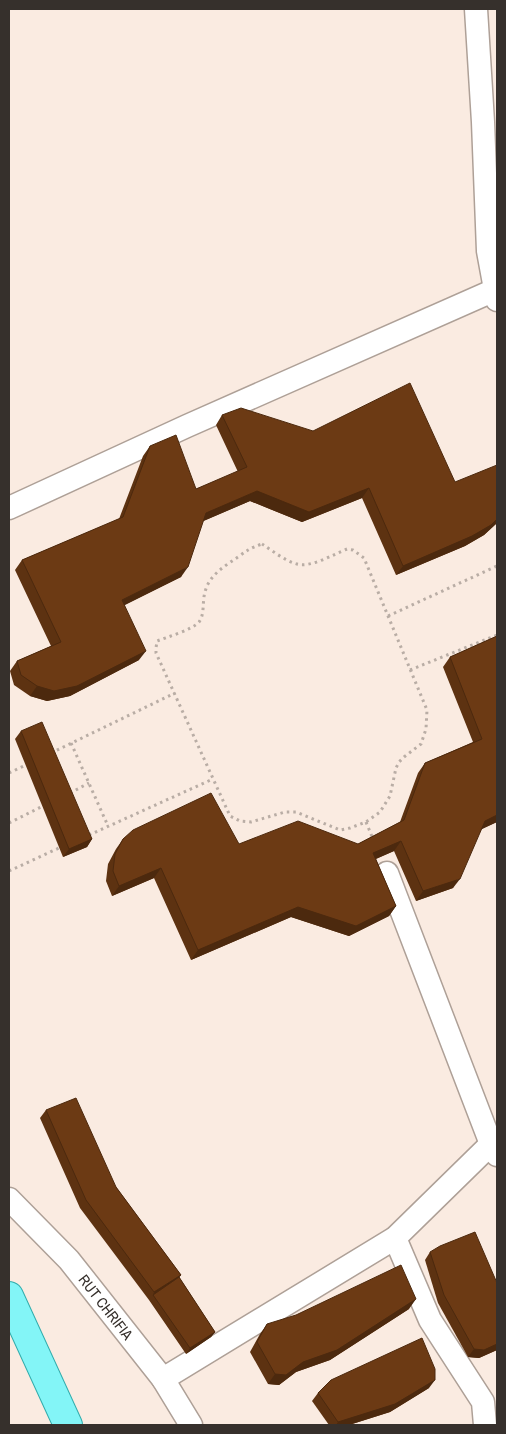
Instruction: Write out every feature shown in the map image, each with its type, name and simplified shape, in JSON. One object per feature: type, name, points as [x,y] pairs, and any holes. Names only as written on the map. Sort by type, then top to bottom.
[{"type":"main road","points":[[9,1296],[68,1425]]},
{"type":"street","points":[[9,508],[187,426],[496,293],[488,251],[476,9]]},
{"type":"street","points":[[163,1379],[395,1238],[494,1150],[387,873]]},
{"type":"street","name":"RUT CHRIFIA","points":[[9,1199],[69,1260],[163,1379],[190,1425]]},
{"type":"street","points":[[395,1238],[430,1320],[483,1402],[485,1425]]},
{"type":"path","points":[[262,544],[297,564],[304,565],[312,564],[347,549],[358,553],[364,558],[410,670],[427,710],[426,729],[421,744],[399,762],[390,796],[380,812],[366,822],[340,830],[290,811],[251,822],[240,821],[230,816],[156,653],[156,648],[157,641],[195,626],[200,621],[205,591],[213,577],[226,564],[246,550],[262,544]]},
{"type":"path","points":[[388,616],[497,566]]},
{"type":"path","points":[[410,670],[497,635]]},
{"type":"path","points":[[47,754],[175,694]]},
{"type":"path","points":[[71,743],[108,826]]},
{"type":"path","points":[[9,773],[26,765]]},
{"type":"path","points":[[83,837],[213,778]]},
{"type":"path","points":[[65,795],[89,783]]},
{"type":"path","points":[[9,823],[43,806]]},
{"type":"path","points":[[366,822],[374,841]]},
{"type":"path","points":[[9,872],[59,848]]},
{"type":"building","points":[[410,383],[455,482],[497,465],[497,519],[491,525],[472,536],[403,566],[369,488],[309,512],[257,491],[206,513],[188,567],[122,600],[146,651],[77,686],[54,691],[37,686],[21,675],[17,661],[61,642],[22,560],[123,517],[150,446],[176,435],[196,489],[247,467],[222,415],[241,408],[313,431]]},
{"type":"building","points":[[497,636],[497,815],[485,821],[460,879],[423,891],[401,841],[373,853],[396,906],[356,926],[298,907],[198,950],[161,868],[119,886],[113,871],[115,854],[123,839],[133,830],[211,793],[239,844],[298,821],[358,844],[404,820],[425,763],[482,739],[450,657]]},
{"type":"building","points":[[42,722],[92,839],[69,849],[21,731]]},
{"type":"building","points":[[76,1098],[116,1187],[181,1275],[154,1292],[86,1200],[46,1110]]},
{"type":"building","points":[[475,1232],[497,1283],[497,1344],[484,1350],[474,1349],[444,1295],[430,1252]]},
{"type":"building","points":[[401,1265],[416,1299],[337,1350],[303,1362],[286,1375],[275,1374],[257,1342],[267,1324],[296,1315]]},
{"type":"building","points":[[179,1277],[215,1332],[190,1348],[153,1295]]},
{"type":"building","points":[[422,1338],[435,1369],[435,1380],[395,1404],[338,1422],[318,1393],[331,1380]]}]
